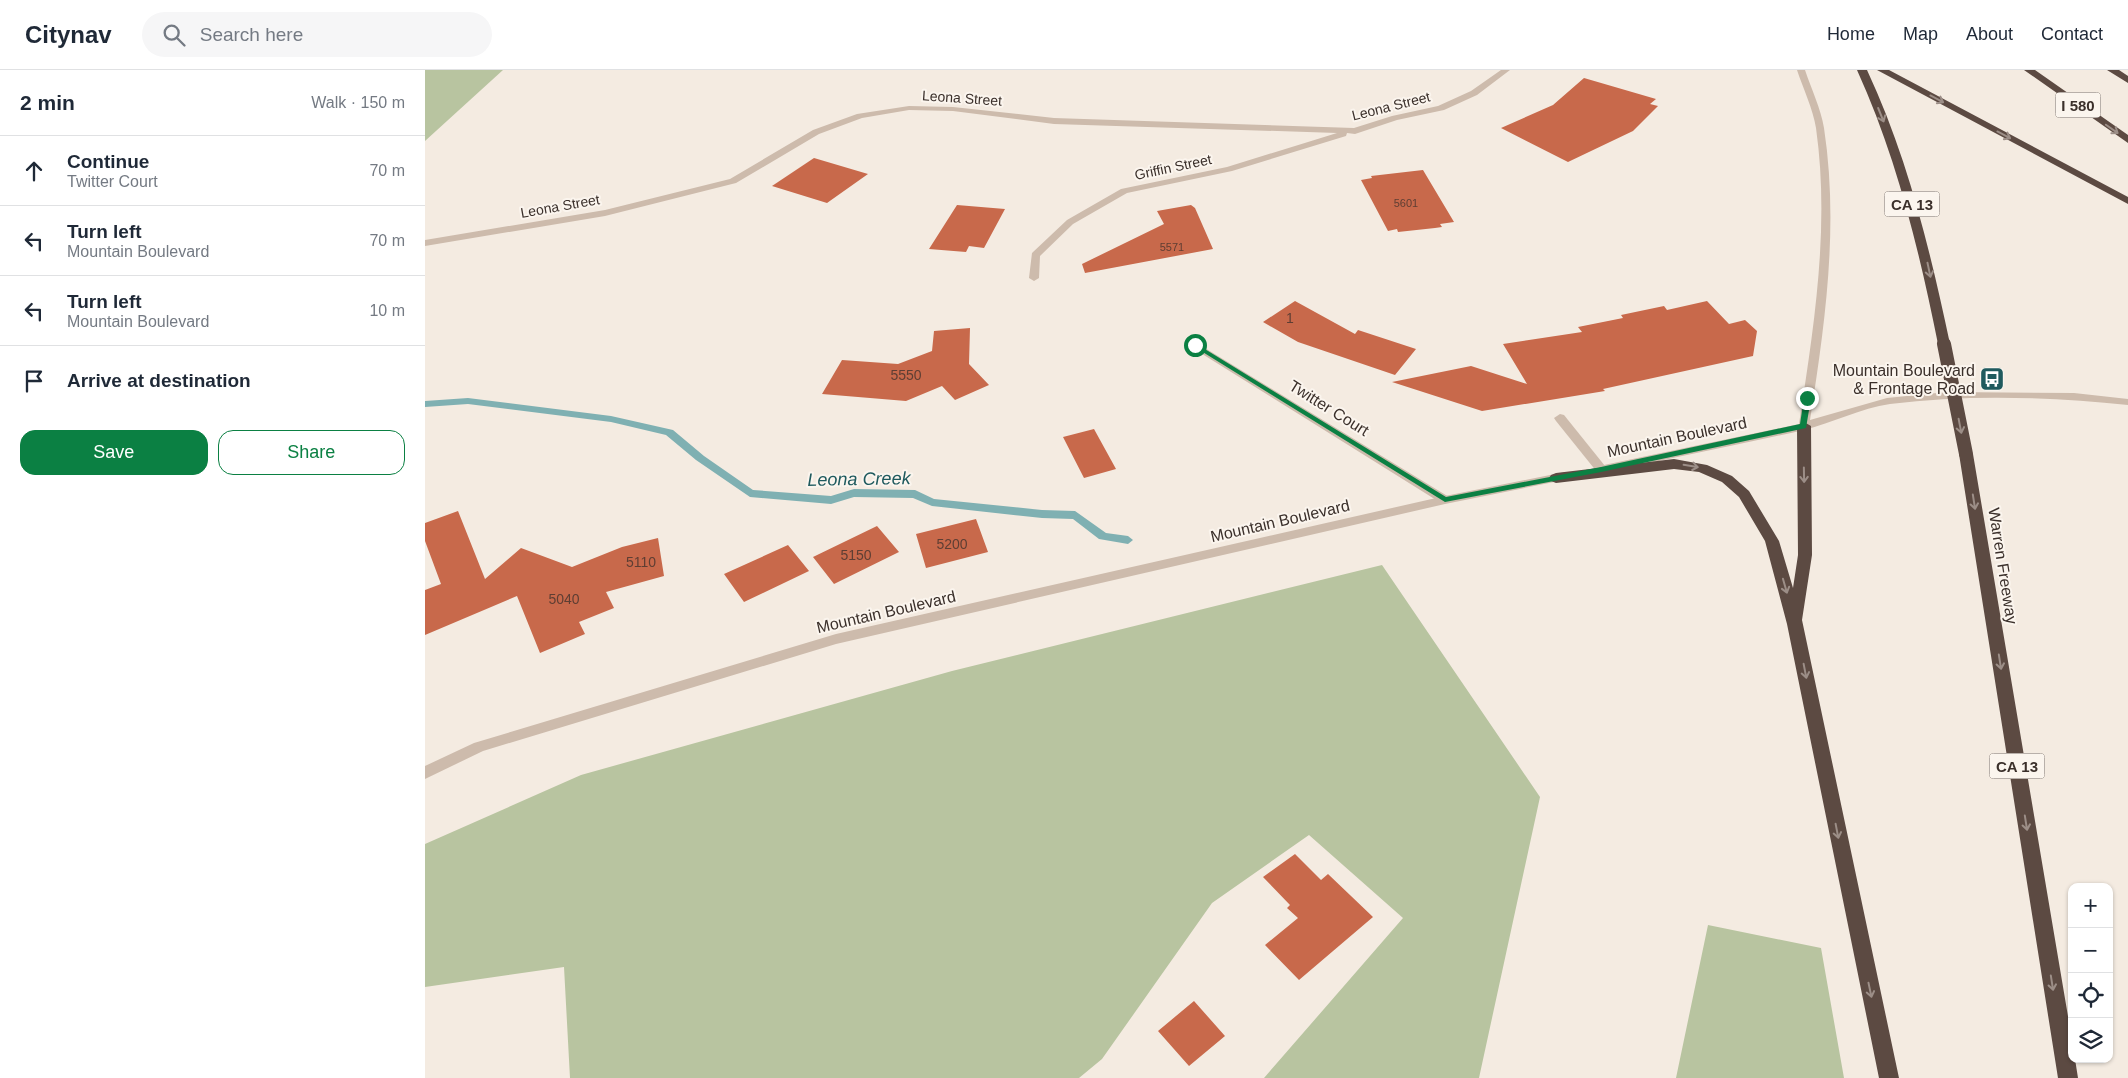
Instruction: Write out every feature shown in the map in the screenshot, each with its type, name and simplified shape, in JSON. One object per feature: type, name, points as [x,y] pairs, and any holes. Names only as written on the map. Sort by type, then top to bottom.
[{"type":"highway","name":"Warren Freeway","points":[[1862,70],[1888,132],[1909,194],[1927,262],[1944,344],[1966,454],[2068,1078]]},
{"type":"highway","points":[[1882,70],[2128,201]]},
{"type":"highway","name":"I 580","points":[[2029,70],[2128,140]]},
{"type":"highway","points":[[2113,70],[2128,80]]},
{"type":"highway","points":[[1795,624],[1805,555],[1804,426]]},
{"type":"highway","points":[[1556,478],[1674,464],[1702,468],[1727,479],[1744,494],[1772,541],[1795,624],[1889,1078]]},
{"type":"street","name":"Leona Street","points":[[425,243],[605,213],[733,181],[816,132],[860,116],[909,108],[953,109],[1054,121],[1355,131],[1395,118],[1441,108],[1474,93],[1506,70]]},
{"type":"street","points":[[1801,70],[1820,126],[1827,206],[1821,314],[1804,426]]},
{"type":"street","name":"Griffin Street","points":[[1034,278],[1035,256],[1070,222],[1124,191],[1229,169],[1355,131]]},
{"type":"street","name":"Twitter Court","points":[[1195,345],[1445,500]]},
{"type":"street","name":"Mountain Boulevard","points":[[425,773],[479,747],[836,639],[1445,500],[1601,470],[1804,426],[1887,401],[1947,395],[2074,396],[2128,402]]},
{"type":"street","points":[[1560,418],[1601,470]]},
{"type":"green space","points":[[425,70],[503,70],[425,141]]},
{"type":"green space","points":[[1382,565],[1540,797],[1479,1078],[1264,1078],[1403,918],[1309,835],[1212,903],[1102,1059],[1079,1078],[570,1078],[564,967],[425,987],[425,844],[581,775],[952,671]]},
{"type":"green space","points":[[1708,925],[1821,948],[1844,1078],[1676,1078]]},
{"type":"building","points":[[1584,78],[1656,99],[1650,104],[1658,106],[1633,131],[1568,162],[1501,128],[1553,105]]},
{"type":"building","points":[[814,158],[868,174],[827,203],[772,186]]},
{"type":"building","points":[[1423,170],[1454,222],[1440,224],[1442,227],[1435,228],[1398,232],[1397,229],[1388,231],[1361,180],[1372,178],[1371,176]]},
{"type":"building","points":[[957,205],[1005,209],[984,248],[969,246],[966,252],[929,249]]},
{"type":"building","points":[[1191,205],[1195,208],[1213,249],[1085,273],[1082,264],[1164,224],[1157,211]]},
{"type":"building","points":[[1295,301],[1355,334],[1358,330],[1416,349],[1395,375],[1298,342],[1263,322]]},
{"type":"building","points":[[1707,301],[1729,324],[1745,320],[1757,331],[1753,356],[1603,389],[1605,391],[1482,411],[1392,382],[1471,366],[1527,384],[1503,344],[1582,332],[1578,327],[1623,318],[1621,315],[1664,306],[1667,310]]},
{"type":"building","points":[[970,328],[969,364],[989,385],[955,400],[942,386],[906,401],[822,394],[842,360],[898,364],[932,351],[934,331]]},
{"type":"building","points":[[1094,429],[1116,469],[1084,478],[1063,437]]},
{"type":"building","points":[[458,511],[485,579],[521,548],[572,567],[622,547],[658,538],[664,576],[606,592],[614,608],[579,622],[585,634],[540,653],[517,596],[425,635],[425,590],[441,584],[425,541],[425,523]]},
{"type":"building","points":[[976,519],[988,552],[926,568],[916,534]]},
{"type":"building","points":[[877,526],[899,552],[834,584],[813,557]]},
{"type":"building","points":[[788,545],[809,571],[744,602],[724,574]]},
{"type":"building","points":[[1295,854],[1321,880],[1328,874],[1373,917],[1299,980],[1265,945],[1298,918],[1287,908],[1290,905],[1263,877]]},
{"type":"building","points":[[1194,1001],[1225,1036],[1189,1066],[1158,1031]]},
{"type":"waterway","name":"Leona Creek","points":[[425,404],[468,401],[611,419],[669,432],[700,458],[750,493],[831,500],[854,493],[915,494],[932,502],[1042,514],[1075,515],[1103,536],[1128,540]]},
{"type":"place","name":"Mountain Boulevard & Frontage Road","points":[[1992,379]]},
{"type":"route","points":[[1195,345],[1445,500],[1601,470],[1804,426],[1807,398]]}]
